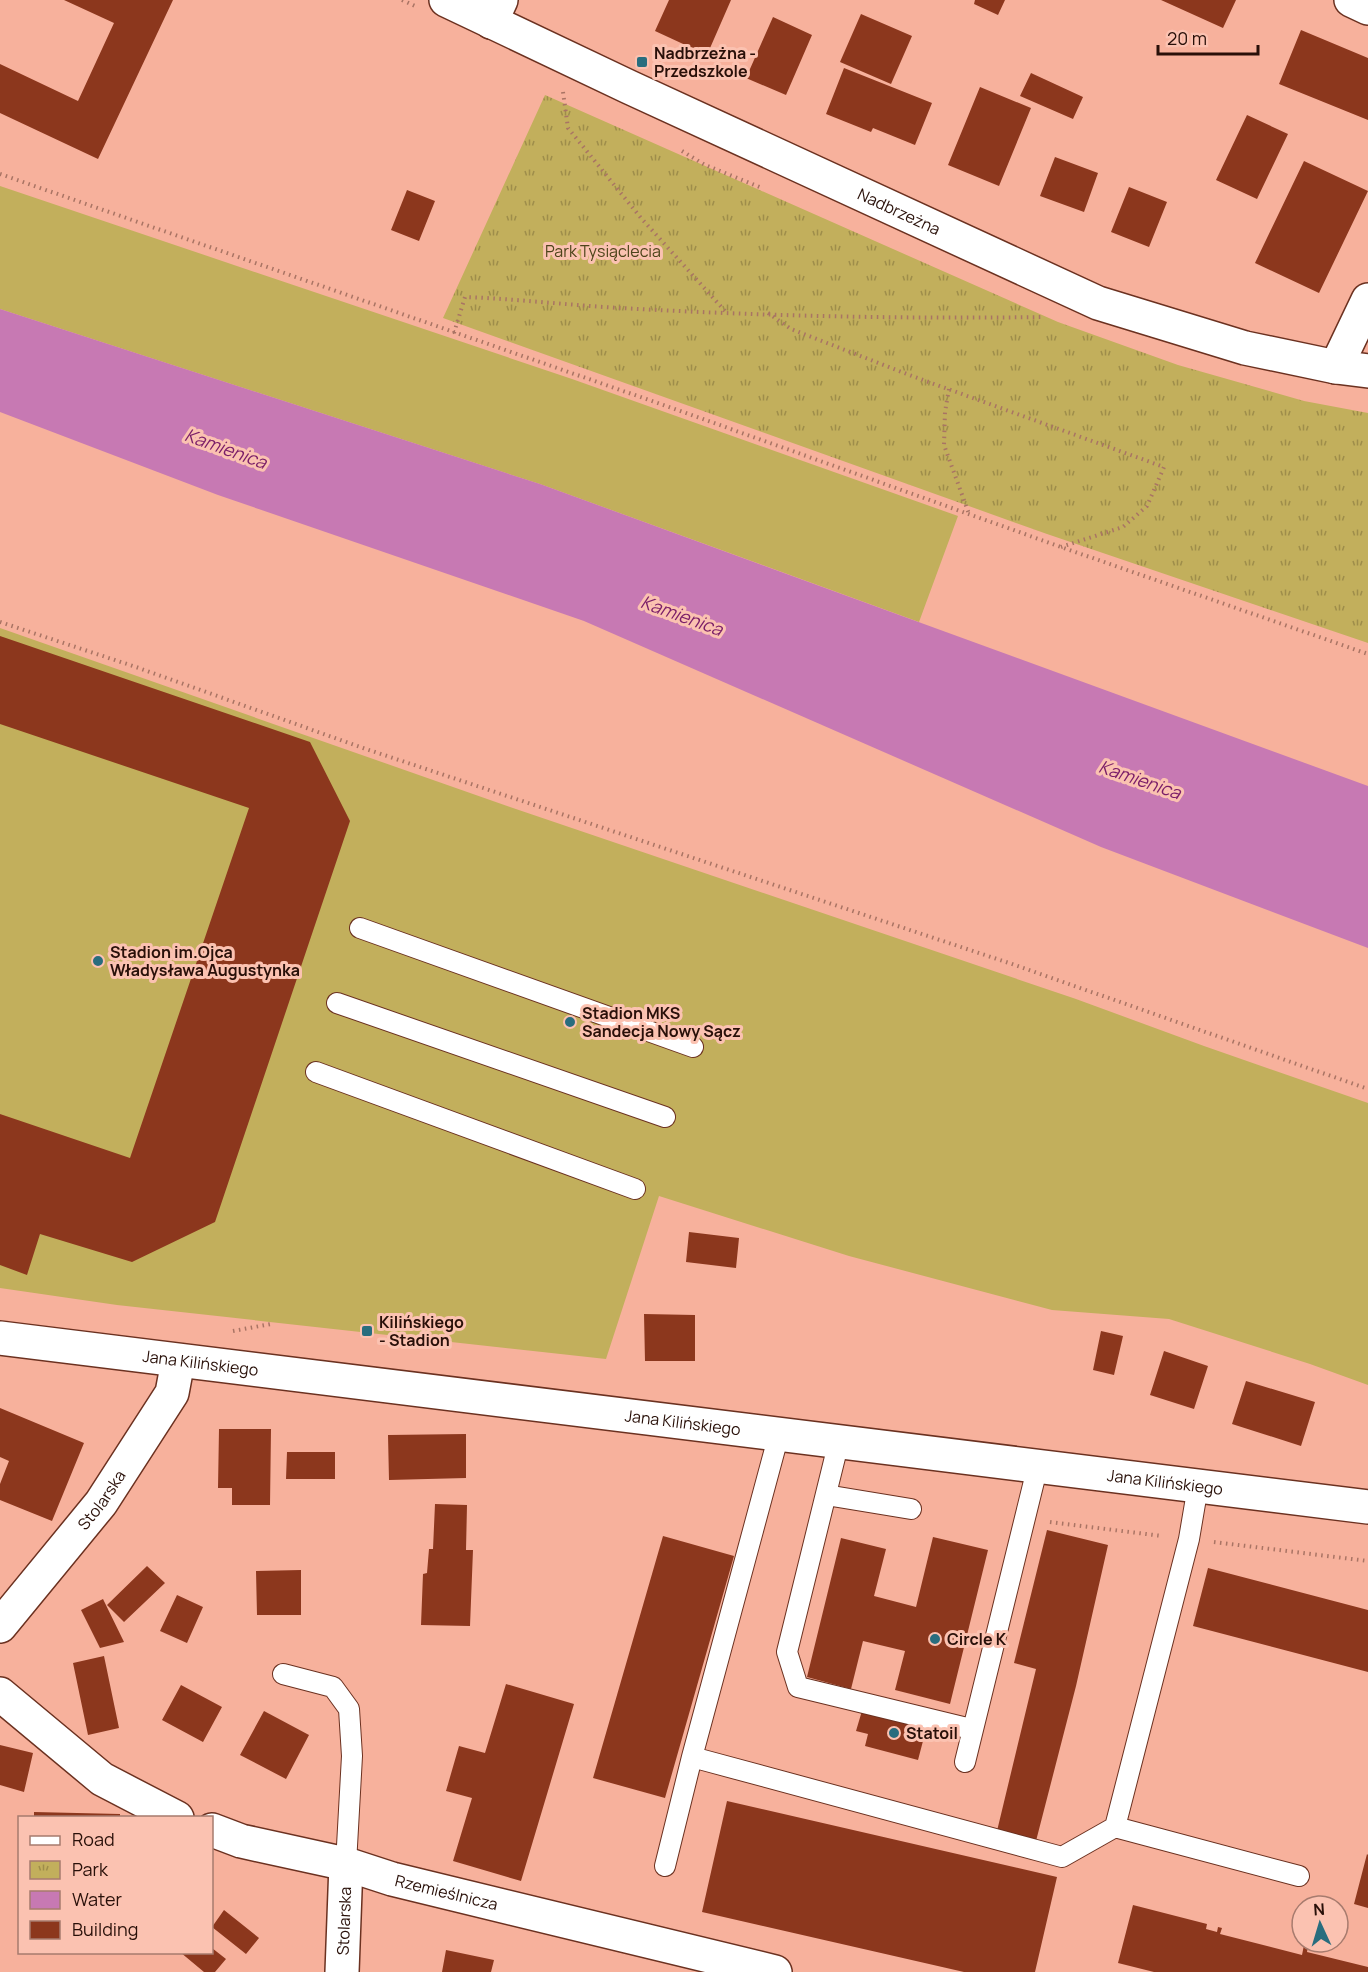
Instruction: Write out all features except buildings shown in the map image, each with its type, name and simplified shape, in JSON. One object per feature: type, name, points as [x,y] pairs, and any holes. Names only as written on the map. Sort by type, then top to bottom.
[{"type":"street","name":"Nadbrzeżna","points":[[446,0],[496,11],[1098,303],[1245,348],[1336,367],[1368,371]]},
{"type":"street","points":[[1351,0],[1368,8]]},
{"type":"street","points":[[1336,367],[1368,300]]},
{"type":"street","name":"Jana Kilińskiego","points":[[0,1338],[1368,1507]]},
{"type":"street","name":"Stolarska","points":[[0,1626],[101,1503],[172,1393],[177,1360]]},
{"type":"street","points":[[0,1694],[102,1779],[173,1816]]},
{"type":"street","name":"Stolarska","points":[[213,1830],[241,1841],[346,1864],[342,1972]]},
{"type":"street","name":"Rzemieślnicza","points":[[346,1864],[392,1879],[775,1972]]},
{"type":"lane","points":[[360,928],[693,1047]]},
{"type":"lane","points":[[337,1003],[665,1117]]},
{"type":"lane","points":[[316,1072],[635,1189]]},
{"type":"lane","points":[[665,1866],[779,1434]]},
{"type":"lane","points":[[839,1441],[787,1652],[798,1687],[971,1729]]},
{"type":"lane","points":[[965,1762],[971,1729],[1038,1465]]},
{"type":"lane","points":[[1115,1827],[1189,1539],[1198,1486]]},
{"type":"lane","points":[[826,1495],[911,1509]]},
{"type":"lane","points":[[283,1674],[333,1687],[349,1709],[352,1756],[346,1864]]},
{"type":"lane","points":[[692,1757],[1062,1857],[1115,1827],[1299,1876]]},
{"type":"path","points":[[563,88],[568,128],[641,218],[726,311]]},
{"type":"path","points":[[0,174],[1368,654]]},
{"type":"path","points":[[454,333],[465,297],[619,308],[963,318],[1046,317]]},
{"type":"path","points":[[767,313],[791,329],[1164,467],[1147,506],[1123,527],[1061,547]]},
{"type":"path","points":[[949,389],[945,412],[944,445],[969,514]]},
{"type":"path","points":[[0,622],[363,748],[1009,963],[1368,1089]]},
{"type":"path","points":[[1025,1519],[1368,1562]]},
{"type":"green space","name":"Park Tysiąclecia","points":[[545,95],[1058,322],[1178,365],[1304,401],[1368,413],[1368,643],[1047,534],[443,318]]},
{"type":"green space","points":[[0,186],[572,379],[958,516],[919,622],[540,484],[0,309]]},
{"type":"green space","name":"Stadion MKS Sandecja Nowy Sącz","points":[[0,628],[510,807],[1076,999],[1368,1103],[1368,1385],[1169,1319],[1052,1310],[849,1256],[659,1196],[606,1359],[117,1305],[0,1288]]},
{"type":"water","name":"Kamienica","points":[[0,309],[540,484],[1368,786],[1368,948],[1101,847],[584,621],[218,495],[0,412]]},
{"type":"place","name":"Nadbrzeżna - Przedszkole","points":[[642,62]]},
{"type":"place","name":"Stadion im.Ojca Władysława Augustynka","points":[[98,961]]},
{"type":"place","name":"Stadion MKS Sandecja Nowy Sącz","points":[[570,1022]]},
{"type":"place","name":"Kilińskiego - Stadion","points":[[367,1331]]},
{"type":"place","name":"Circle K","points":[[935,1639]]},
{"type":"place","name":"Statoil","points":[[894,1733]]}]
